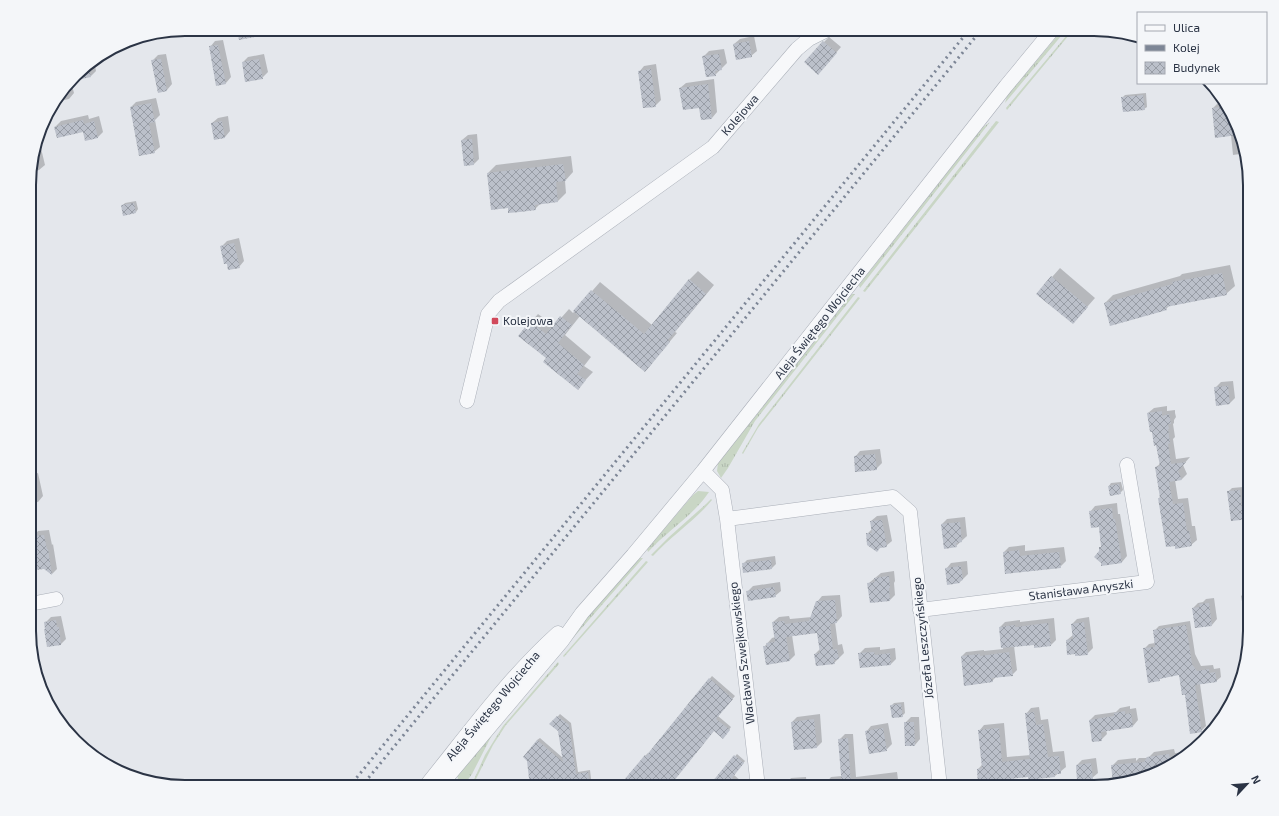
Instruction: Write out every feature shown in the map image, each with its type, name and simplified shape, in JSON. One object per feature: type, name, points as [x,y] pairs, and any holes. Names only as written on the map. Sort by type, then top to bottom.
[{"type":"street","name":"Kolejowa","points":[[467,401],[488,314],[499,301],[713,147],[797,48],[813,36]]},
{"type":"street","name":"Aleja Świętego Wojciecha","points":[[445,780],[562,642],[582,614],[703,471],[1006,86],[1048,36]]},
{"type":"street","name":"Stanisława Anyszki","points":[[920,610],[1147,582],[1127,464]]},
{"type":"street","name":"Wacława Szwejkowskiego","points":[[703,471],[722,490],[727,518],[757,780]]},
{"type":"street","name":"Józefa Leszczyńskiego","points":[[727,518],[893,497],[910,512],[939,780]]},
{"type":"street","points":[[36,603],[56,599]]},
{"type":"green space","points":[[1057,36],[1061,36],[1005,103],[1007,96]]},
{"type":"green space","points":[[1066,36],[1068,36],[1007,110],[1006,108]]},
{"type":"green space","points":[[996,121],[999,122],[865,292],[863,291]]},
{"type":"green space","points":[[990,122],[860,288],[859,285],[982,128]]},
{"type":"green space","points":[[852,294],[855,294],[755,421],[721,478],[717,471],[718,463]]},
{"type":"green space","points":[[858,297],[860,298],[758,428],[743,454],[742,453],[759,424]]},
{"type":"green space","points":[[698,491],[709,492],[703,501],[688,516],[648,552],[647,549]]},
{"type":"green space","points":[[711,499],[712,500],[699,514],[653,556],[651,555],[669,537]]},
{"type":"green space","points":[[639,558],[643,558],[560,653],[559,650]]},
{"type":"green space","points":[[646,561],[648,562],[564,657],[563,656]]},
{"type":"green space","points":[[558,662],[559,664],[506,725],[493,745],[476,780],[474,780],[485,755],[503,726]]},
{"type":"green space","points":[[492,735],[468,780],[459,780],[457,773]]},
{"type":"building","points":[[238,36],[260,36],[239,40]]},
{"type":"building","points":[[749,41],[752,57],[736,60],[733,44]]},
{"type":"building","points":[[823,41],[837,53],[818,75],[804,62]]},
{"type":"building","points":[[218,45],[226,84],[216,86],[209,46]]},
{"type":"building","points":[[719,54],[722,70],[715,71],[716,76],[706,77],[702,56]]},
{"type":"building","points":[[161,59],[167,91],[158,93],[151,60]]},
{"type":"building","points":[[259,59],[263,79],[245,82],[242,62]]},
{"type":"building","points":[[651,69],[656,107],[643,108],[638,71]]},
{"type":"building","points":[[90,71],[91,77],[81,79]]},
{"type":"building","points":[[708,84],[712,119],[701,120],[699,108],[683,110],[679,88]]},
{"type":"building","points":[[1143,95],[1145,110],[1123,112],[1121,97]]},
{"type":"building","points":[[151,103],[155,122],[149,123],[155,153],[139,156],[130,107]]},
{"type":"building","points":[[1221,107],[1234,135],[1215,138],[1212,108]]},
{"type":"building","points":[[83,120],[84,124],[94,121],[98,138],[85,141],[83,132],[57,138],[54,127]]},
{"type":"building","points":[[222,121],[225,138],[214,140],[211,123]]},
{"type":"building","points":[[472,139],[474,165],[464,166],[461,140]]},
{"type":"building","points":[[563,164],[566,181],[556,182],[558,202],[535,205],[536,210],[520,212],[508,213],[508,208],[491,210],[487,173]]},
{"type":"building","points":[[134,203],[136,213],[123,216],[121,205]]},
{"type":"building","points":[[234,243],[240,268],[228,270],[227,264],[224,264],[220,246]]},
{"type":"building","points":[[1222,273],[1227,295],[1166,307],[1167,310],[1110,326],[1104,303],[1173,284],[1172,282]]},
{"type":"building","points":[[1051,276],[1088,307],[1073,324],[1036,294]]},
{"type":"building","points":[[689,279],[706,294],[668,340],[670,342],[645,372],[573,311],[591,290],[644,334]]},
{"type":"building","points":[[560,316],[572,325],[558,343],[584,365],[577,374],[586,380],[578,390],[543,362],[546,358],[518,336],[530,321],[546,334]]},
{"type":"building","points":[[1228,386],[1230,404],[1216,406],[1214,387]]},
{"type":"building","points":[[1162,411],[1162,416],[1169,414],[1171,424],[1168,424],[1170,443],[1168,444],[1171,464],[1186,462],[1178,471],[1182,480],[1169,482],[1173,504],[1183,503],[1187,531],[1189,531],[1192,546],[1175,549],[1175,546],[1166,547],[1158,498],[1160,498],[1155,467],[1160,466],[1156,445],[1154,446],[1152,432],[1150,432],[1147,413]]},
{"type":"building","points":[[875,454],[877,470],[855,472],[854,456]]},
{"type":"building","points":[[1119,484],[1121,494],[1110,496],[1108,486]]},
{"type":"building","points":[[1240,490],[1243,520],[1231,521],[1227,491]]},
{"type":"building","points":[[1112,508],[1122,563],[1101,566],[1101,563],[1094,557],[1099,551],[1099,547],[1101,547],[1099,527],[1091,528],[1089,511]]},
{"type":"building","points":[[882,520],[887,547],[880,548],[877,552],[867,545],[866,533],[872,533],[870,521]]},
{"type":"building","points":[[960,522],[962,542],[956,543],[957,547],[944,549],[941,524]]},
{"type":"building","points":[[44,535],[52,575],[44,569],[36,570],[36,536]]},
{"type":"building","points":[[1019,550],[1020,556],[1059,552],[1061,568],[1005,574],[1003,552]]},
{"type":"building","points":[[771,560],[772,569],[743,573],[742,563]]},
{"type":"building","points":[[961,566],[963,580],[960,581],[960,583],[947,585],[945,568]]},
{"type":"building","points":[[889,576],[890,601],[870,603],[867,583],[875,582],[874,578]]},
{"type":"building","points":[[774,587],[776,597],[748,601],[746,591]]},
{"type":"building","points":[[835,600],[837,623],[830,624],[833,650],[837,649],[839,659],[834,660],[835,664],[816,666],[814,654],[820,653],[817,633],[786,637],[790,661],[766,665],[763,646],[767,646],[766,643],[775,642],[772,622],[784,621],[785,624],[809,621],[816,601]]},
{"type":"building","points":[[1209,603],[1212,626],[1195,628],[1192,608],[1200,607],[1199,604]]},
{"type":"building","points":[[56,620],[57,627],[59,627],[61,645],[47,647],[44,622]]},
{"type":"building","points":[[1084,622],[1088,655],[1067,655],[1066,640],[1073,639],[1071,624]]},
{"type":"building","points":[[1048,623],[1051,646],[1034,648],[1034,645],[1001,648],[999,627],[1015,625],[1015,627]]},
{"type":"building","points":[[1186,625],[1192,664],[1197,671],[1209,669],[1209,673],[1215,672],[1217,682],[1195,685],[1202,732],[1190,734],[1185,695],[1182,695],[1179,675],[1148,683],[1143,648],[1155,647],[1153,630]]},
{"type":"building","points":[[874,652],[875,655],[890,653],[891,665],[860,668],[858,653]]},
{"type":"building","points":[[1009,652],[1013,676],[992,678],[993,682],[964,686],[961,656],[980,654],[980,656]]},
{"type":"building","points":[[709,678],[733,699],[716,719],[730,730],[723,739],[714,731],[675,780],[624,780],[645,755],[646,756]]},
{"type":"building","points":[[901,704],[903,717],[892,718],[890,705]]},
{"type":"building","points":[[1125,711],[1125,714],[1131,713],[1133,727],[1101,732],[1102,741],[1092,742],[1089,720],[1114,716],[1114,713]]},
{"type":"building","points":[[1034,712],[1036,725],[1043,724],[1048,757],[1059,756],[1061,774],[1055,774],[1055,777],[1028,780],[1028,777],[1001,780],[978,780],[977,769],[982,768],[978,730],[999,728],[1002,762],[1030,759],[1025,713]]},
{"type":"building","points":[[557,716],[569,725],[576,774],[588,772],[589,780],[529,780],[527,761],[523,757],[537,740],[563,762],[558,731],[549,724]]},
{"type":"building","points":[[814,719],[817,748],[794,750],[791,722]]},
{"type":"building","points":[[904,722],[914,722],[915,746],[905,746]]},
{"type":"building","points":[[883,728],[887,751],[869,754],[865,731]]},
{"type":"building","points":[[848,738],[851,780],[841,780],[838,739]]},
{"type":"building","points":[[1169,754],[1170,758],[1173,758],[1151,769],[1133,775],[1113,779],[1111,765],[1144,762],[1147,757]]},
{"type":"building","points":[[734,755],[744,763],[732,778],[734,780],[714,780]]},
{"type":"building","points":[[1091,763],[1093,779],[1077,780],[1076,765]]},
{"type":"railway","points":[[355,780],[964,36]]},
{"type":"railway","points":[[367,780],[976,36]]},
{"type":"place","name":"Kolejowa","points":[[495,321]]}]
